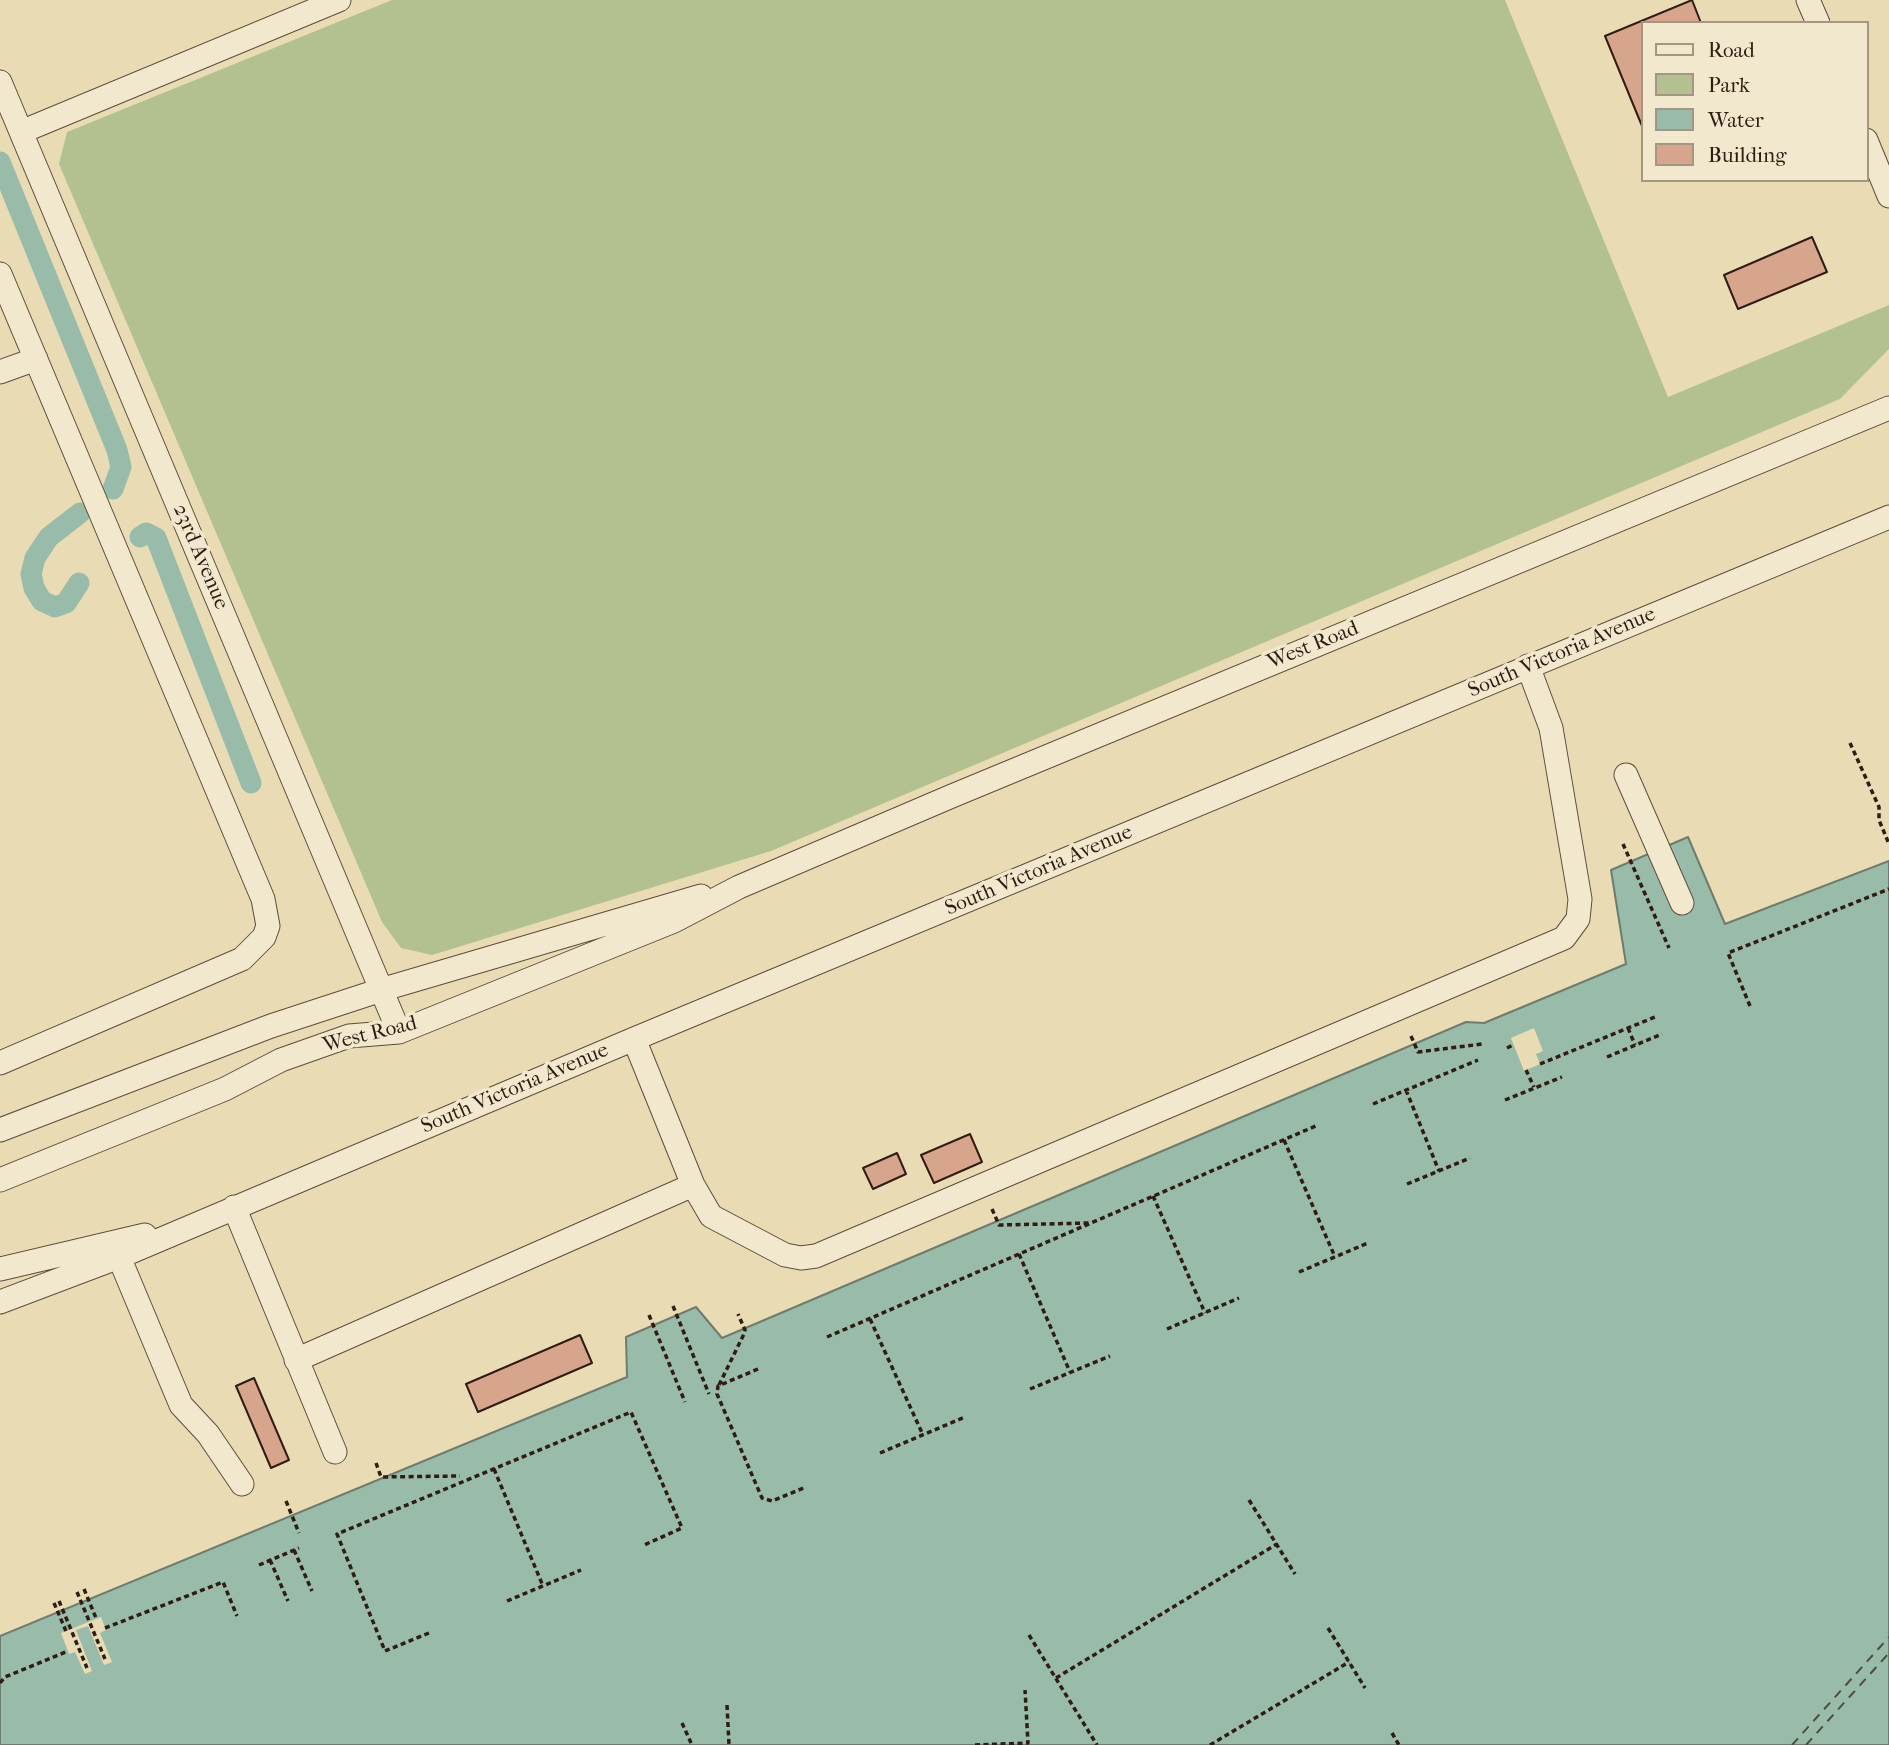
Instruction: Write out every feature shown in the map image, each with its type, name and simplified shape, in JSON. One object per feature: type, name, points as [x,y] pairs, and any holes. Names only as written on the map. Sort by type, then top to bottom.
[{"type":"street","points":[[21,132],[339,0]]},
{"type":"street","points":[[1808,0],[1817,21]]},
{"type":"street","name":"23rd Avenue","points":[[0,84],[384,989],[399,1032]]},
{"type":"street","points":[[1868,145],[1889,195]]},
{"type":"street","points":[[0,274],[263,899],[268,926],[264,937],[242,959],[0,1063]]},
{"type":"street","points":[[0,372],[36,359]]},
{"type":"street","name":"West Road","points":[[0,1180],[225,1089],[290,1057],[349,1036],[399,1032],[674,921],[738,887],[965,790],[1889,408]]},
{"type":"street","name":"South Victoria Avenue","points":[[0,1302],[119,1258],[634,1039],[1889,517]]},
{"type":"street","points":[[634,1039],[693,1185],[705,1208],[719,1222],[785,1255],[801,1258],[816,1256],[1560,941],[1576,923],[1580,899],[1551,728],[1528,666]]},
{"type":"street","points":[[1626,775],[1682,903]]},
{"type":"street","name":"West Road","points":[[0,1130],[271,1026],[384,989],[738,887]]},
{"type":"street","points":[[366,950],[416,980]]},
{"type":"street","points":[[296,1360],[693,1185]]},
{"type":"street","points":[[234,1207],[335,1452]]},
{"type":"street","name":"South Victoria Avenue","points":[[0,1269],[189,1226]]},
{"type":"street","points":[[119,1258],[181,1405],[208,1434],[242,1484]]},
{"type":"path","points":[[1850,743],[1879,807],[1880,820],[1889,844]]},
{"type":"path","points":[[1623,844],[1669,948]]},
{"type":"path","points":[[1750,1006],[1728,953],[1889,889]]},
{"type":"path","points":[[1540,1065],[1655,1017]]},
{"type":"path","points":[[1628,1028],[1635,1045]]},
{"type":"path","points":[[1607,1057],[1662,1034]]},
{"type":"path","points":[[1411,1036],[1418,1052],[1482,1044]]},
{"type":"path","points":[[1507,1048],[1513,1045]]},
{"type":"path","points":[[1373,1104],[1478,1060]]},
{"type":"path","points":[[1527,1070],[1534,1088]]},
{"type":"path","points":[[1505,1100],[1562,1077]]},
{"type":"path","points":[[1406,1090],[1440,1171]]},
{"type":"path","points":[[827,1337],[1318,1125]]},
{"type":"path","points":[[1284,1140],[1335,1257]]},
{"type":"path","points":[[1407,1184],[1470,1158]]},
{"type":"path","points":[[1153,1196],[1205,1313]]},
{"type":"path","points":[[992,1209],[999,1225],[1091,1223]]},
{"type":"path","points":[[1299,1272],[1368,1243]]},
{"type":"path","points":[[1019,1254],[1070,1372]]},
{"type":"path","points":[[1167,1329],[1240,1298]]},
{"type":"path","points":[[673,1306],[709,1394]]},
{"type":"path","points":[[738,1314],[745,1330],[744,1334],[718,1386],[717,1394],[762,1498],[772,1501],[806,1487]]},
{"type":"path","points":[[649,1315],[685,1402]]},
{"type":"path","points":[[870,1318],[923,1435]]},
{"type":"path","points":[[1030,1389],[1110,1356]]},
{"type":"path","points":[[718,1386],[758,1369]]},
{"type":"path","points":[[429,1633],[384,1651],[337,1534],[631,1412],[682,1528],[644,1545]]},
{"type":"path","points":[[880,1453],[965,1417]]},
{"type":"path","points":[[376,1463],[382,1477],[460,1476]]},
{"type":"path","points":[[494,1469],[543,1586]]},
{"type":"path","points":[[1249,1500],[1295,1574]]},
{"type":"path","points":[[286,1501],[299,1533]]},
{"type":"path","points":[[1056,1678],[1276,1544]]},
{"type":"path","points":[[259,1565],[297,1549],[312,1591]]},
{"type":"path","points":[[270,1560],[288,1601]]},
{"type":"path","points":[[507,1601],[581,1570]]},
{"type":"path","points":[[105,1628],[160,1606],[165,1607],[223,1582],[237,1616]]},
{"type":"path","points":[[84,1589],[96,1618]]},
{"type":"path","points":[[77,1592],[106,1659]]},
{"type":"path","points":[[66,1631],[56,1602],[87,1668]]},
{"type":"path","points":[[1328,1628],[1365,1688]]},
{"type":"path","points":[[1029,1635],[1097,1745]]},
{"type":"path","points":[[0,1684],[5,1677],[68,1651]]},
{"type":"path","points":[[1210,1745],[1349,1662]]},
{"type":"path","points":[[975,1745],[1028,1743],[1025,1690]]},
{"type":"path","points":[[727,1705],[729,1745]]},
{"type":"path","points":[[682,1723],[692,1745]]},
{"type":"path","points":[[1392,1732],[1399,1745]]},
{"type":"green space","points":[[392,0],[1505,0],[1668,397],[1889,305],[1889,349],[1840,399],[771,851],[432,955],[401,948],[382,922],[59,164],[67,132]]},
{"type":"water","points":[[1688,837],[1725,924],[1889,861],[1889,1745],[0,1745],[0,1636],[627,1377],[626,1337],[696,1307],[722,1338],[1466,1022],[1484,1023],[1626,964],[1611,870]]},
{"type":"pier","points":[[1534,1028],[1543,1051],[1536,1054],[1540,1064],[1524,1071],[1511,1038]]},
{"type":"pier","points":[[101,1617],[106,1630],[100,1633],[112,1662],[104,1665],[88,1626],[76,1630],[92,1671],[85,1674],[75,1652],[69,1654],[61,1633]]},
{"type":"building","points":[[1692,0],[1700,21],[1641,21]]},
{"type":"building","points":[[1640,22],[1640,121],[1605,36]]},
{"type":"building","points":[[1812,237],[1827,272],[1738,309],[1724,275]]},
{"type":"building","points":[[970,1134],[982,1162],[934,1183],[921,1155]]},
{"type":"building","points":[[897,1153],[906,1174],[873,1189],[863,1168]]},
{"type":"building","points":[[580,1335],[592,1363],[478,1412],[466,1384]]},
{"type":"building","points":[[254,1378],[289,1460],[271,1468],[236,1386]]},
{"type":"waterway","points":[[0,162],[117,450],[121,467],[113,489]]},
{"type":"waterway","points":[[79,583],[66,603],[55,607],[42,601],[34,588],[31,574],[35,558],[49,537],[80,513]]},
{"type":"waterway","points":[[140,537],[146,533],[156,538],[251,783]]},
{"type":"ferry route","points":[[1792,1745],[1889,1637]]},
{"type":"ferry route","points":[[1806,1745],[1889,1653]]}]
